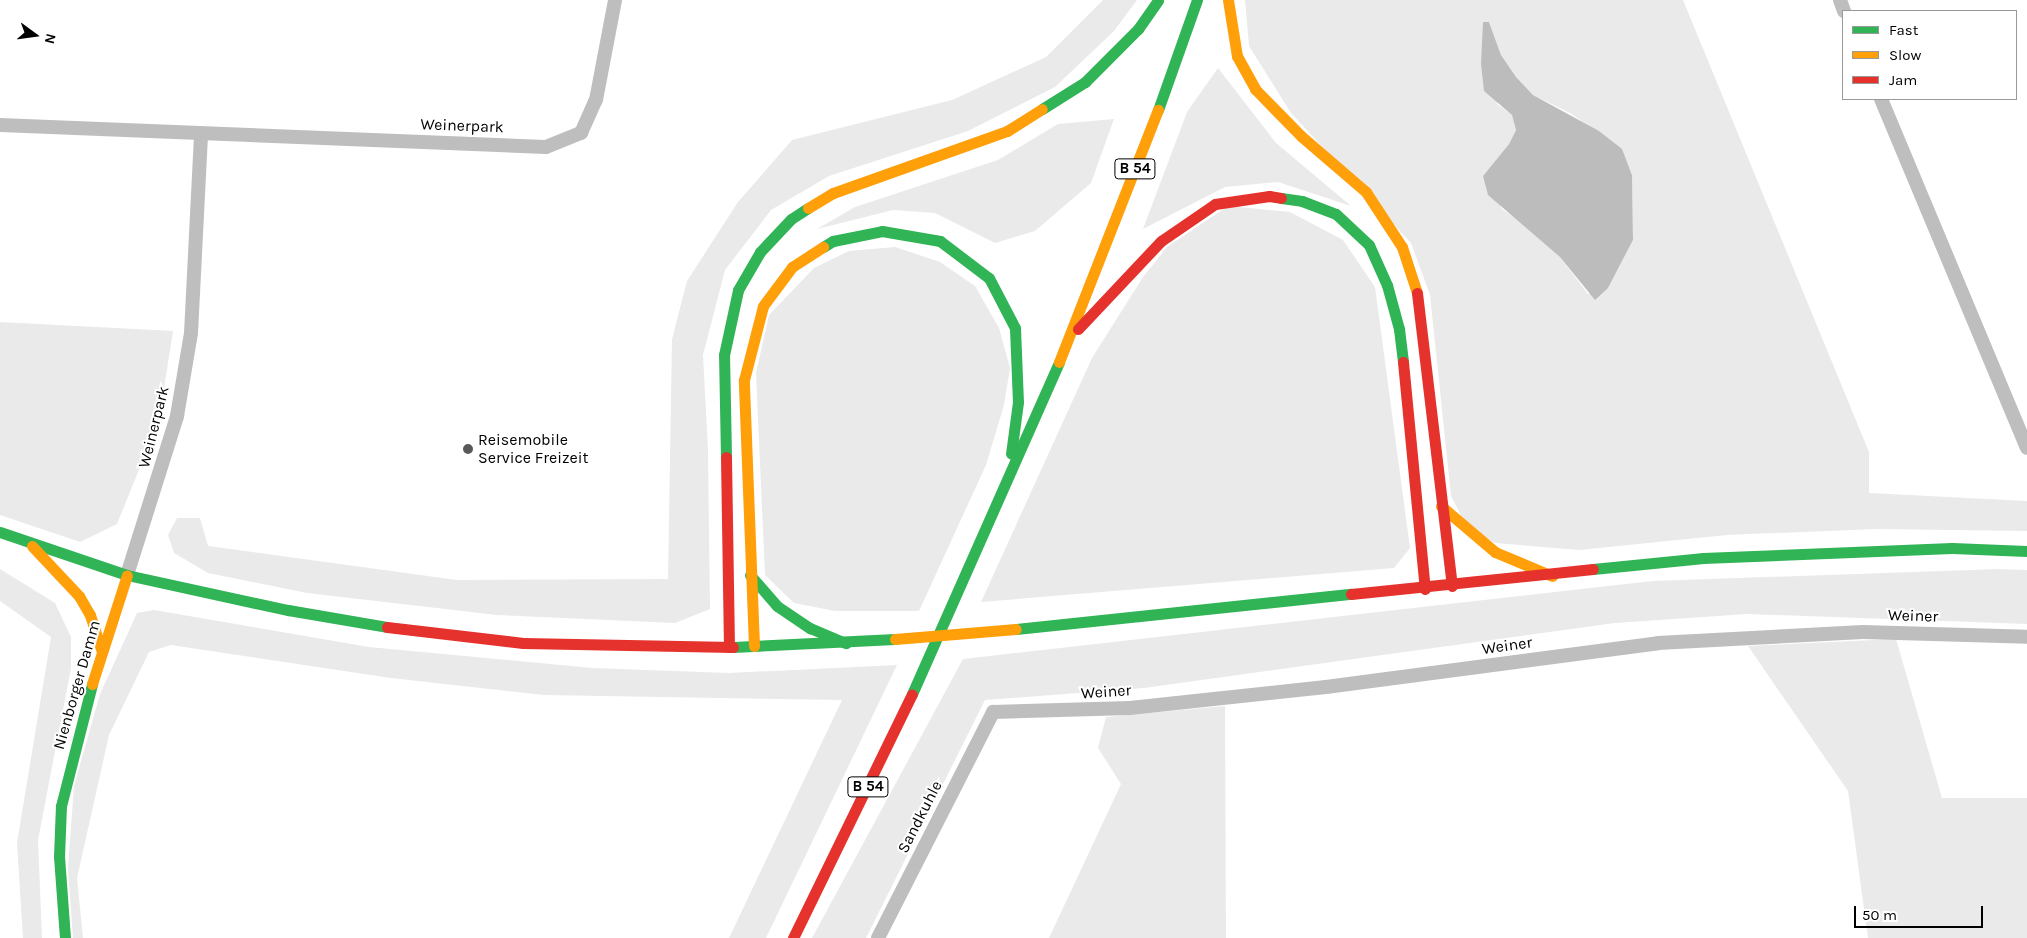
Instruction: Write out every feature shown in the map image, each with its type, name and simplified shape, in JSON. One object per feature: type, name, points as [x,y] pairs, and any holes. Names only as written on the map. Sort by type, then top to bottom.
[{"type":"main road","points":[[729,647],[724,355],[738,290],[760,252],[791,219],[833,193],[1007,131],[1085,82],[1138,29],[1158,0]]},
{"type":"main road","name":"B 54","points":[[793,938],[911,697],[1008,483],[1070,338],[1197,0]]},
{"type":"main road","points":[[1228,0],[1237,56],[1255,89],[1301,136],[1366,192],[1402,247],[1416,293],[1452,586]]},
{"type":"main road","points":[[1070,338],[1161,240],[1215,204],[1268,196],[1302,201],[1336,214],[1369,245],[1387,285],[1399,329],[1415,464],[1425,590]]},
{"type":"main road","points":[[754,646],[744,380],[763,306],[792,267],[833,241],[882,230],[940,241],[989,278],[1015,328],[1018,402],[1008,483]]},
{"type":"main road","points":[[1441,506],[1466,531],[1495,552],[1552,576]]},
{"type":"main road","points":[[0,532],[30,544],[127,575],[288,610],[398,629],[523,643],[729,647],[846,643],[1016,629],[1425,590],[1703,558],[1952,548],[2027,551]]},
{"type":"main road","points":[[30,544],[78,596],[90,615],[102,651]]},
{"type":"main road","name":"Nienborger Damm","points":[[65,938],[59,857],[61,806],[86,702],[127,575]]},
{"type":"main road","points":[[750,575],[778,606],[810,628],[846,643]]},
{"type":"street","name":"Weinerpark","points":[[0,125],[546,147],[581,133],[596,100],[615,0]]},
{"type":"street","points":[[1881,100],[2027,448]]},
{"type":"street","name":"Weinerpark","points":[[127,575],[177,416],[190,342],[200,133]]},
{"type":"street","name":"Weiner","points":[[993,712],[1130,708],[1326,687],[1658,643],[1863,632],[2027,637]]},
{"type":"street","name":"Sandkuhle","points":[[878,938],[993,712]]},
{"type":"shaded area","points":[[1103,0],[1137,0],[1114,31],[1055,87],[968,131],[829,176],[771,210],[725,270],[703,355],[708,450],[710,609],[675,623],[497,615],[307,593],[208,573],[174,553],[168,535],[177,518],[200,518],[208,546],[457,580],[668,579],[672,339],[687,281],[738,202],[792,140],[952,100],[1046,57]]},
{"type":"shaded area","points":[[1245,0],[1683,0],[1869,452],[1869,493],[2027,501],[2027,531],[1876,529],[1727,535],[1579,550],[1495,543],[1466,525],[1451,496],[1430,295],[1411,243],[1291,113],[1249,46]],"holes":[[[1489,22],[1501,55],[1516,77],[1533,95],[1570,113],[1621,149],[1632,174],[1633,240],[1608,288],[1588,294],[1560,257],[1530,228],[1502,209],[1483,176],[1509,144],[1516,130],[1512,115],[1497,104]]]},
{"type":"shaded area","points":[[1483,22],[1489,22],[1501,55],[1516,77],[1533,95],[1599,131],[1622,149],[1632,175],[1633,240],[1608,288],[1595,300],[1560,257],[1488,195],[1483,176],[1509,144],[1516,130],[1512,115],[1484,91],[1481,64]]},
{"type":"shaded area","points":[[1218,68],[1276,143],[1351,206],[1278,182],[1225,187],[1143,229],[1187,112]]},
{"type":"shaded area","points":[[1114,119],[1091,183],[1035,231],[995,243],[935,213],[893,210],[817,229],[855,207],[998,160],[1058,124]]},
{"type":"shaded area","points":[[1228,206],[1290,212],[1343,240],[1375,287],[1410,548],[1394,568],[981,602],[1092,358],[1143,277],[1167,247]]},
{"type":"shaded area","points":[[895,247],[940,262],[975,286],[999,328],[1010,368],[1004,405],[986,465],[919,611],[835,611],[794,603],[765,575],[756,373],[769,315],[814,268],[849,251]]},
{"type":"shaded area","points":[[0,322],[173,331],[159,420],[117,524],[80,542],[0,515]]},
{"type":"shaded area","points":[[0,569],[55,603],[71,637],[71,668],[38,840],[42,938],[23,938],[17,843],[51,637],[0,601]]},
{"type":"shaded area","points":[[1999,569],[2027,570],[2027,624],[1747,614],[1615,623],[1144,688],[985,700],[866,938],[812,938],[963,659],[1653,581]]},
{"type":"shaded area","points":[[154,610],[369,647],[592,668],[729,673],[897,665],[766,938],[729,938],[842,700],[544,695],[391,678],[171,645],[149,652],[109,735],[77,878],[83,938],[73,938],[68,868],[74,786],[100,694],[137,613]]},
{"type":"shaded area","points":[[1896,639],[1942,798],[2027,798],[2027,938],[1868,938],[1848,791],[1748,646]]},
{"type":"shaded area","points":[[1225,706],[1226,938],[1049,938],[1121,784],[1098,748],[1106,717]]},
{"type":"traffic: fast","points":[[1042,109],[1085,82],[1138,29],[1158,0]]},
{"type":"traffic: fast","points":[[1158,110],[1197,0]]},
{"type":"traffic: fast","points":[[1281,198],[1302,201],[1336,214],[1369,245],[1387,285],[1399,329],[1403,362]]},
{"type":"traffic: fast","points":[[726,457],[724,355],[738,290],[760,252],[791,219],[808,208]]},
{"type":"traffic: fast","points":[[823,247],[833,241],[882,231],[940,241],[989,278],[1015,328],[1018,402],[1011,454]]},
{"type":"traffic: fast","points":[[912,694],[1059,362]]},
{"type":"traffic: fast","points":[[0,532],[127,575],[288,610],[387,627]]},
{"type":"traffic: fast","points":[[1593,569],[1703,558],[1952,548],[2027,551]]},
{"type":"traffic: fast","points":[[750,575],[777,606],[810,628],[846,643]]},
{"type":"traffic: fast","points":[[1016,629],[1351,594]]},
{"type":"traffic: fast","points":[[733,647],[895,639]]},
{"type":"traffic: fast","points":[[65,938],[59,857],[61,806],[92,684]]},
{"type":"traffic: slow","points":[[1228,0],[1237,56],[1255,89],[1301,136],[1366,192],[1402,247],[1417,293]]},
{"type":"traffic: slow","points":[[808,208],[833,193],[1007,131],[1042,109]]},
{"type":"traffic: slow","points":[[1059,362],[1158,110]]},
{"type":"traffic: slow","points":[[754,646],[744,380],[763,306],[792,267],[823,247]]},
{"type":"traffic: slow","points":[[1441,506],[1495,552],[1552,576]]},
{"type":"traffic: slow","points":[[32,546],[79,596],[90,615],[102,651]]},
{"type":"traffic: slow","points":[[92,684],[127,575]]},
{"type":"traffic: slow","points":[[895,639],[1016,629]]},
{"type":"traffic: jam","points":[[1078,329],[1161,241],[1215,204],[1269,196],[1281,198]]},
{"type":"traffic: jam","points":[[1417,293],[1452,586]]},
{"type":"traffic: jam","points":[[1403,362],[1425,589]]},
{"type":"traffic: jam","points":[[726,457],[729,647]]},
{"type":"traffic: jam","points":[[1351,594],[1593,569]]},
{"type":"traffic: jam","points":[[387,627],[523,643],[733,647]]},
{"type":"traffic: jam","points":[[793,938],[912,694]]},
{"type":"place","name":"Reisemobile Service Freizeit","points":[[468,449]]}]
